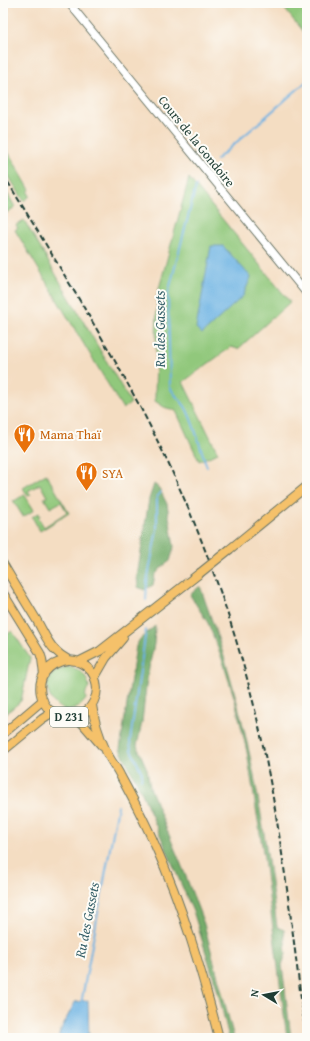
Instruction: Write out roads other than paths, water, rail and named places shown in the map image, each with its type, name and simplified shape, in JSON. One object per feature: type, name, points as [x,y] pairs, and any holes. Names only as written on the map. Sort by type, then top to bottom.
[{"type":"main road","points":[[78,662],[100,651],[134,626],[307,486]]},
{"type":"main road","points":[[3,564],[55,649],[68,660]]},
{"type":"main road","points":[[3,593],[40,653],[44,675]]},
{"type":"main road","points":[[44,675],[54,664],[68,660],[78,662],[90,670],[94,677],[106,658],[134,626]]},
{"type":"main road","name":"D 231","points":[[44,675],[40,687],[42,700],[52,712],[67,717],[74,716],[87,710],[92,705],[97,692],[94,677]]},
{"type":"main road","name":"D 231","points":[[3,734],[42,700]]},
{"type":"main road","points":[[92,705],[94,719],[106,752]]},
{"type":"main road","name":"D 231","points":[[3,751],[52,712]]},
{"type":"main road","points":[[74,716],[83,724],[106,752],[121,777],[155,844],[188,929],[201,970],[219,1038]]},
{"type":"street","name":"Cours de la Gondoire","points":[[69,3],[307,294]]},
{"type":"water","points":[[211,246],[223,246],[251,277],[243,296],[202,334],[196,328]]},
{"type":"water","points":[[88,1000],[89,1038],[59,1038],[60,1031],[75,1002]]},
{"type":"waterway","name":"Ru des Gassets","points":[[216,160],[307,81]]},
{"type":"waterway","name":"Ru des Gassets","points":[[196,186],[168,294],[170,387],[190,416],[207,467]]},
{"type":"waterway","name":"Ru des Gassets","points":[[146,600],[147,582],[157,529],[157,497],[161,492]]},
{"type":"waterway","name":"Ru des Gassets","points":[[141,779],[142,773],[131,750],[130,741],[146,630]]},
{"type":"waterway","name":"Ru des Gassets","points":[[81,1004],[118,806]]},
{"type":"railway","points":[[3,174],[106,344],[138,403],[185,500],[212,567],[245,671],[266,761],[282,853],[306,1038]]},
{"type":"place","name":"Mama Thaï","points":[[25,454]]},
{"type":"place","name":"SYA","points":[[86,492]]}]
